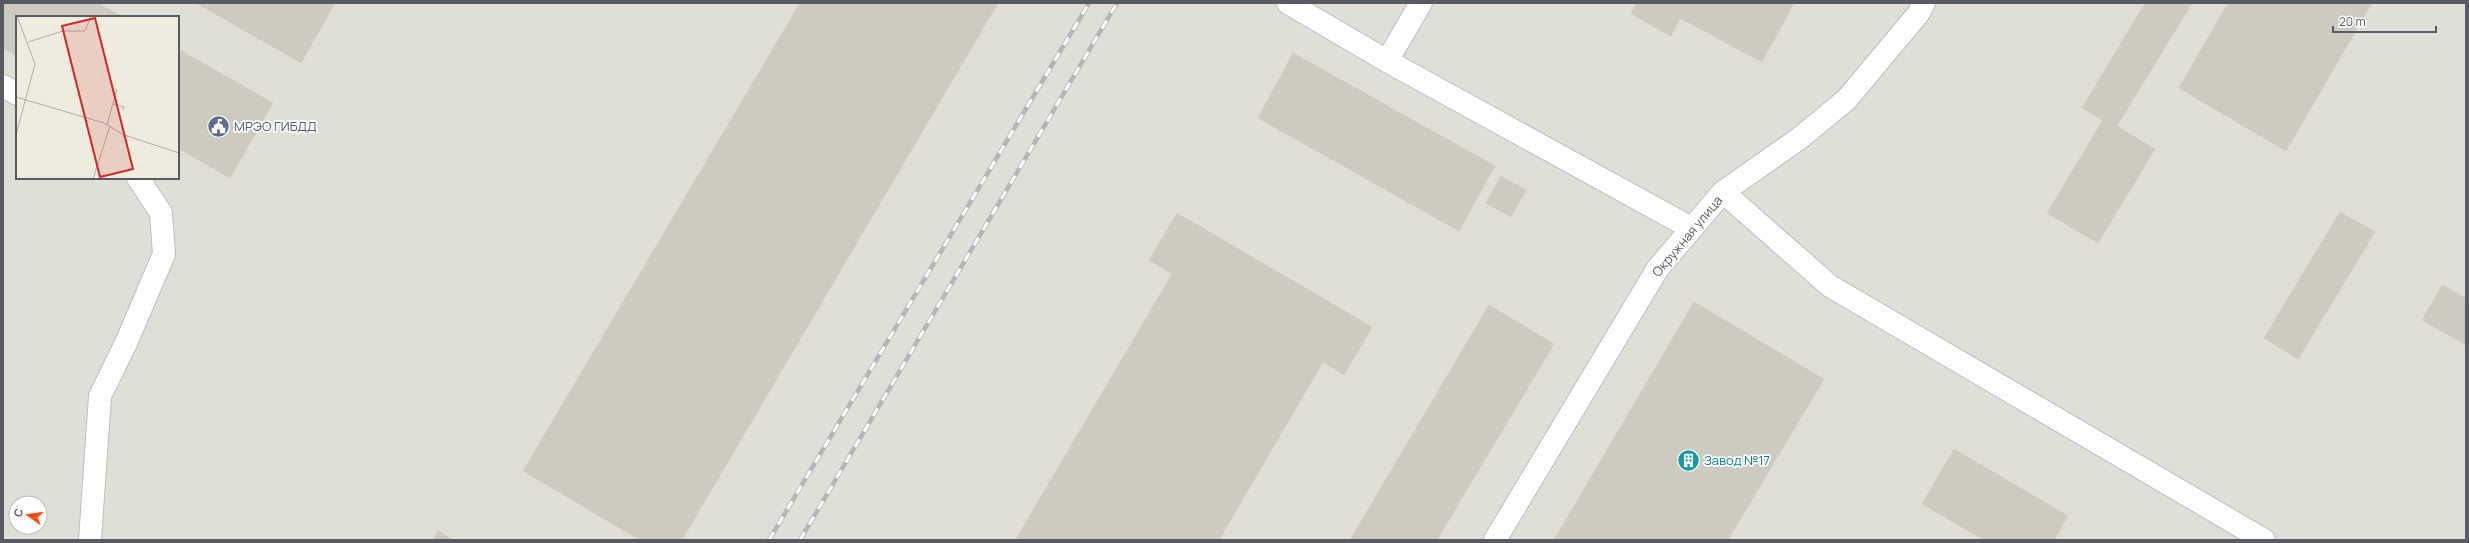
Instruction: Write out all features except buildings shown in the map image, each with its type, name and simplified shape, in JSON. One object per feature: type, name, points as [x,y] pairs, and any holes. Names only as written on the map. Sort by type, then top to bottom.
[{"type":"street","points":[[1288,3],[1387,61],[1691,228]]},
{"type":"street","points":[[1387,61],[1421,3]]},
{"type":"street","name":"Окружная улица","points":[[1495,540],[1658,268],[1691,228],[1724,192],[1800,138],[1847,99],[1918,14],[1924,3]]},
{"type":"street","points":[[3,86],[16,93]]},
{"type":"street","points":[[90,540],[100,396],[126,343],[164,254],[161,213],[139,179]]},
{"type":"street","points":[[1724,192],[1830,286],[2264,540]]},
{"type":"shaded area","points":[[3,3],[2466,3],[2466,540],[3,540]]},
{"type":"railway","points":[[769,540],[1089,3]]},
{"type":"railway","points":[[800,540],[1117,3]]},
{"type":"place","name":"МРЭО ГИБДД","points":[[219,126]]},
{"type":"place","name":"Завод №17","points":[[1689,460]]}]
